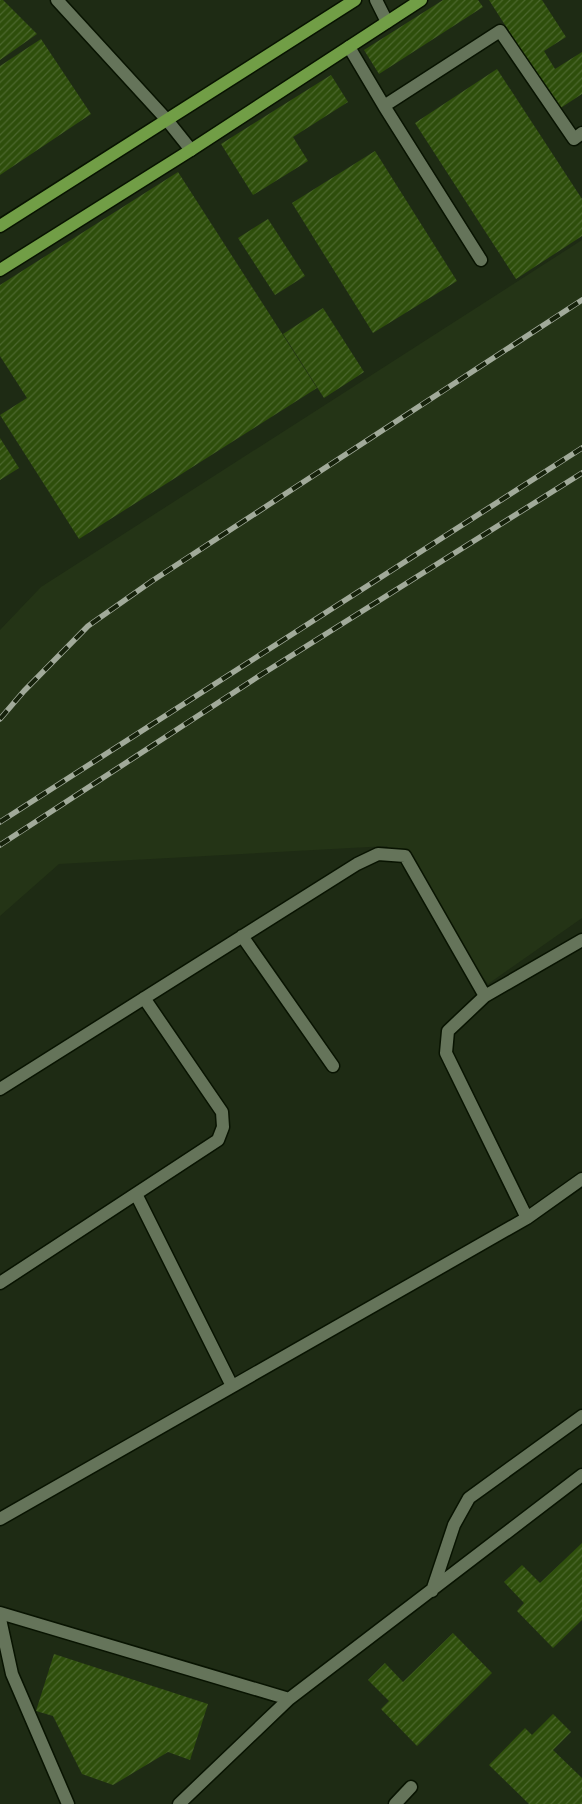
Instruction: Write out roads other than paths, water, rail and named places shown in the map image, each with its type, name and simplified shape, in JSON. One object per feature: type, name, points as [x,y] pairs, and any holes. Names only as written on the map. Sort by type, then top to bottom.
[{"type":"main road","points":[[0,226],[355,0]]},
{"type":"main road","points":[[0,270],[191,150],[421,0]]},
{"type":"street","points":[[57,0],[167,120],[191,150]]},
{"type":"street","points":[[376,0],[387,22]]},
{"type":"street","points":[[384,106],[500,31],[574,139],[582,133]]},
{"type":"street","points":[[349,47],[480,260]]},
{"type":"street","points":[[0,1089],[357,864],[378,854],[405,856],[485,996]]},
{"type":"street","points":[[242,936],[332,1066]]},
{"type":"street","points":[[526,1218],[446,1053],[448,1031],[485,996],[582,940]]},
{"type":"street","points":[[0,1283],[218,1140],[223,1127],[222,1112],[144,998]]},
{"type":"street","points":[[0,1519],[526,1218],[582,1179]]},
{"type":"street","points":[[136,1194],[232,1386]]},
{"type":"street","points":[[432,1590],[454,1526],[469,1498],[582,1416]]},
{"type":"street","points":[[179,1804],[289,1700],[582,1475]]},
{"type":"street","points":[[0,1614],[289,1700]]},
{"type":"street","points":[[0,1619],[12,1674],[68,1804]]},
{"type":"street","points":[[395,1804],[412,1787]]},
{"type":"railway","points":[[0,719],[24,691],[88,626],[152,581],[582,300]]},
{"type":"railway","points":[[0,822],[582,448]]},
{"type":"railway","points":[[0,845],[259,676],[582,473]]}]
